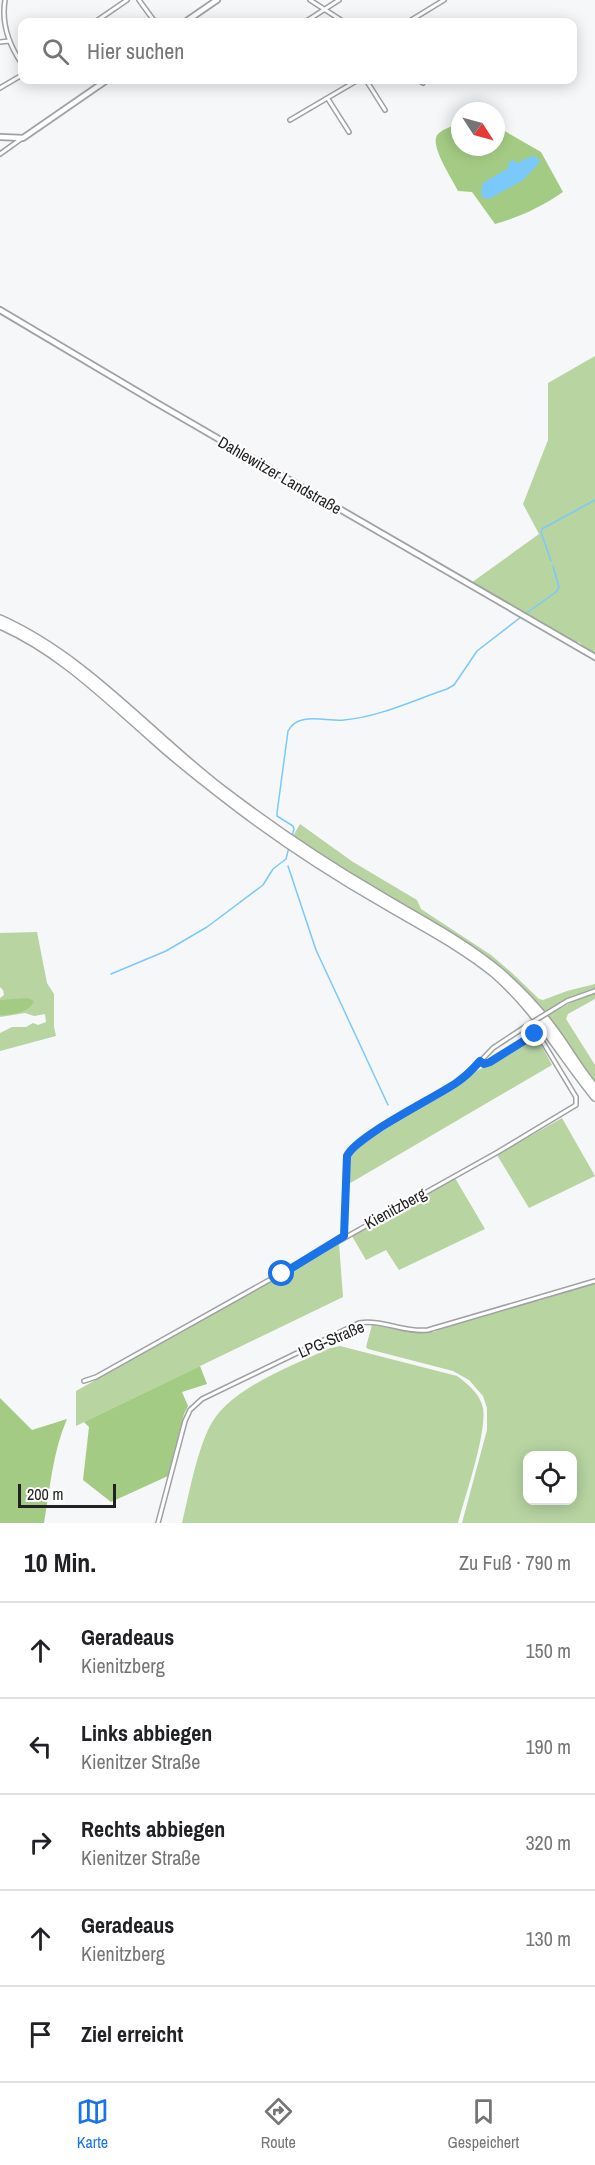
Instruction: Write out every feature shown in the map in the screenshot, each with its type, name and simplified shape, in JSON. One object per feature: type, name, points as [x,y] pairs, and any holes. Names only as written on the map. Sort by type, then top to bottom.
[{"type":"highway","points":[[0,619],[43,641],[76,665],[198,770],[294,845],[345,881],[458,947],[494,974],[533,1012],[595,1097]]},
{"type":"highway","points":[[0,625],[29,639],[70,666],[195,775],[286,839]]},
{"type":"highway","points":[[294,845],[461,943],[494,967],[538,1010],[595,1088]]},
{"type":"street","points":[[5,0],[4,24],[9,41],[18,57]]},
{"type":"street","points":[[101,18],[127,0]]},
{"type":"street","points":[[138,0],[152,18]]},
{"type":"street","points":[[191,18],[217,0]]},
{"type":"street","points":[[310,0],[338,18]]},
{"type":"street","points":[[312,18],[339,0]]},
{"type":"street","points":[[415,18],[444,0]]},
{"type":"street","points":[[0,42],[9,41]]},
{"type":"street","points":[[0,88],[18,77]]},
{"type":"street","points":[[0,154],[101,84]]},
{"type":"street","points":[[291,120],[352,84]]},
{"type":"street","points":[[369,84],[386,110]]},
{"type":"street","points":[[328,99],[349,132]]},
{"type":"street","points":[[0,137],[23,138]]},
{"type":"street","name":"Dahlewitzer Landstraße","points":[[0,310],[595,657]]},
{"type":"street","points":[[344,1236],[347,1156],[351,1150],[381,1128],[456,1084],[499,1044],[531,1023],[567,1001],[595,991]]},
{"type":"street","name":"Kienitzberg","points":[[84,1381],[96,1377],[183,1329],[344,1236],[498,1152],[576,1105],[576,1097],[538,1034],[488,1064],[480,1061]]},
{"type":"street","name":"LPG-Straße","points":[[158,1523],[185,1421],[190,1410],[202,1399],[359,1323],[379,1323],[413,1331],[428,1330],[595,1281]]},
{"type":"green space","points":[[451,127],[451,156],[505,156],[505,131],[541,152],[563,192],[530,211],[495,224],[472,192],[458,191],[447,171],[436,146],[438,134]]},
{"type":"green space","points":[[595,356],[595,655],[581,647],[579,642],[576,644],[471,583],[539,534],[523,504],[548,440],[548,383]]},
{"type":"green space","points":[[300,824],[353,862],[417,900],[421,909],[491,955],[539,999],[543,1000],[595,984],[595,989],[568,999],[544,1012],[518,984],[472,946],[293,836]]},
{"type":"green space","points":[[37,932],[47,983],[54,994],[56,1036],[0,1051],[0,1033],[12,1027],[26,1027],[33,1023],[38,1025],[46,1022],[45,1014],[34,1016],[25,1013],[0,1017],[0,998],[4,995],[0,987],[0,933]]},
{"type":"green space","points":[[595,993],[595,999],[568,1014],[566,1019],[595,1065],[595,1083],[547,1016],[572,1002]]},
{"type":"green space","points":[[28,998],[34,1001],[24,1011],[0,1015],[0,1000]]},
{"type":"green space","points":[[535,1034],[552,1065],[347,1185],[348,1157],[353,1150]]},
{"type":"green space","points":[[562,1118],[595,1176],[529,1208],[497,1155]]},
{"type":"green space","points":[[455,1178],[485,1229],[399,1270],[386,1250],[366,1260],[352,1236]]},
{"type":"green space","points":[[339,1243],[343,1297],[76,1426],[76,1391]]},
{"type":"green space","points":[[595,1283],[595,1523],[462,1523],[487,1430],[487,1408],[483,1396],[469,1380],[453,1371],[368,1349],[366,1347],[372,1325],[377,1323],[415,1332],[434,1332],[449,1325],[530,1301],[538,1301]]},
{"type":"green space","points":[[340,1346],[457,1376],[476,1394],[483,1408],[482,1433],[458,1523],[182,1523],[200,1451],[208,1430],[217,1416],[229,1403],[260,1381],[327,1349]]},
{"type":"green space","points":[[200,1366],[207,1384],[182,1392],[188,1406],[168,1476],[111,1502],[83,1480],[89,1427],[84,1422]]},
{"type":"green space","points":[[0,1398],[32,1430],[67,1419],[55,1457],[44,1523],[0,1523]]},
{"type":"water","points":[[532,156],[537,157],[540,162],[523,180],[489,199],[482,197],[483,183],[508,168],[509,162],[513,160],[517,163]]},
{"type":"waterway","points":[[551,561],[542,529],[595,500]]},
{"type":"waterway","points":[[528,612],[556,592],[559,587],[553,566]]},
{"type":"waterway","points":[[292,836],[293,826],[277,816],[277,813],[288,731],[293,725],[305,719],[344,720],[370,715],[447,689],[454,685],[477,651],[521,617]]},
{"type":"waterway","points":[[111,974],[166,951],[207,927],[263,885],[273,869],[286,859],[289,847]]},
{"type":"waterway","points":[[288,866],[316,950],[388,1105]]},
{"type":"route","points":[[282,1274],[344,1236],[347,1156],[354,1147],[381,1128],[456,1084],[480,1061],[488,1064],[535,1034]]}]
